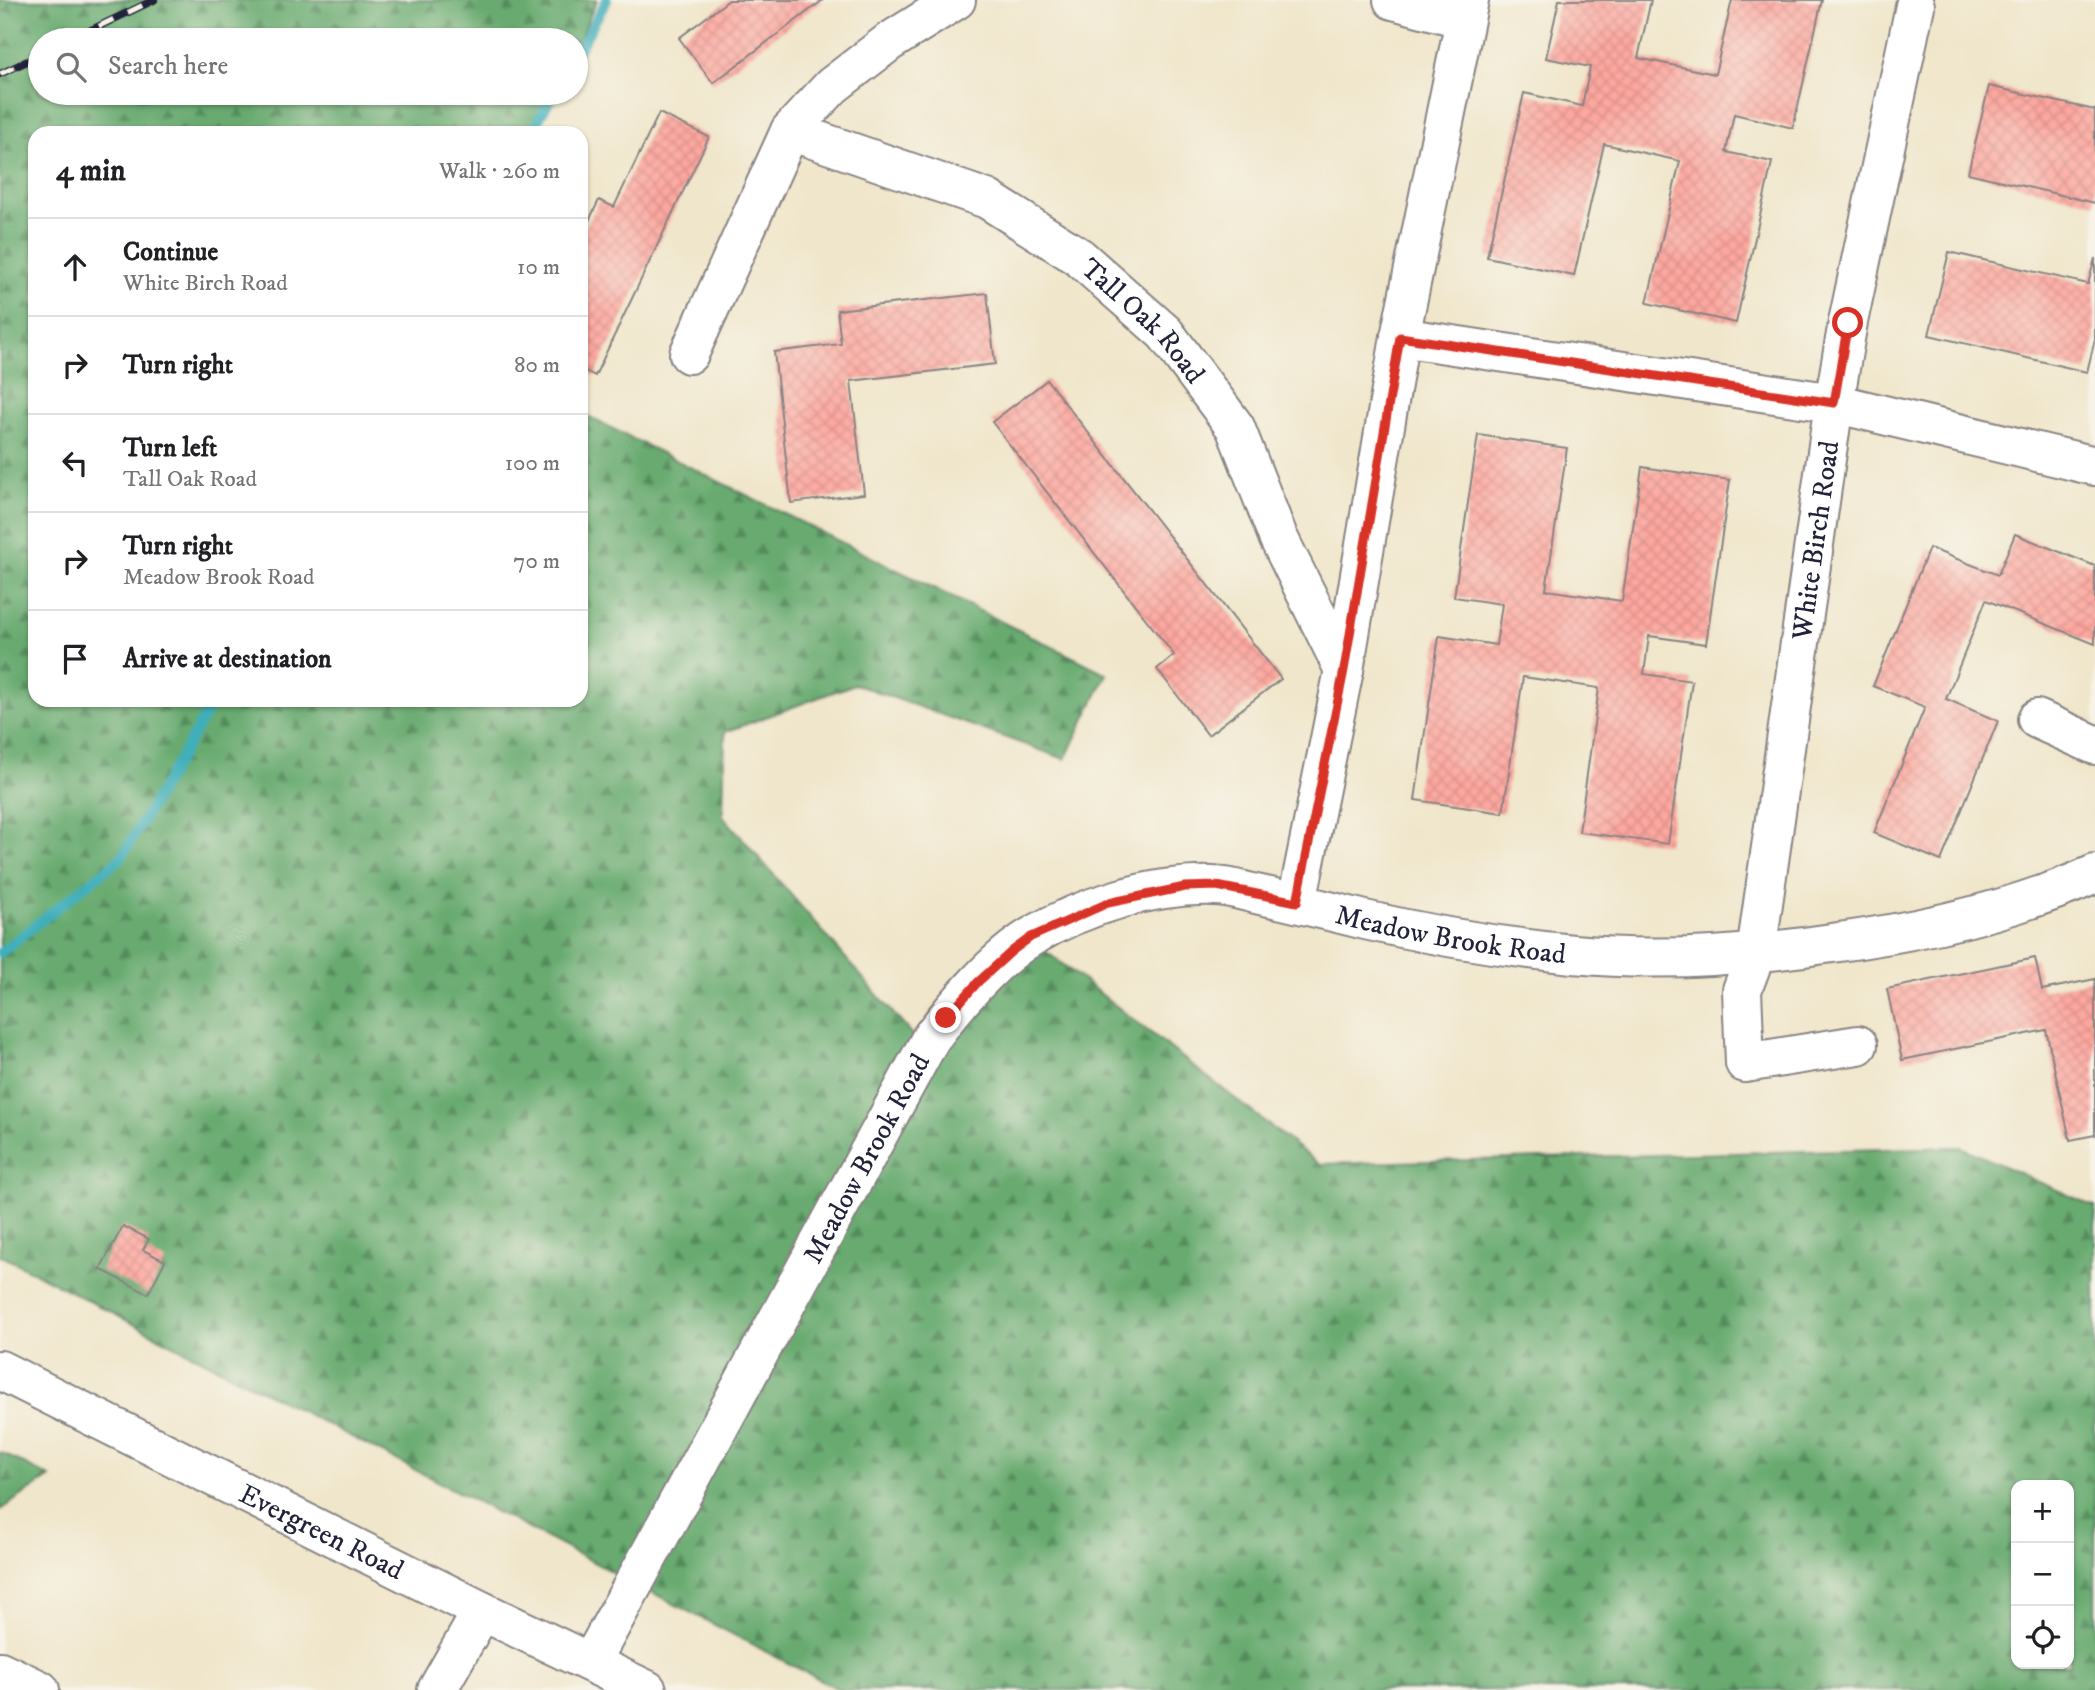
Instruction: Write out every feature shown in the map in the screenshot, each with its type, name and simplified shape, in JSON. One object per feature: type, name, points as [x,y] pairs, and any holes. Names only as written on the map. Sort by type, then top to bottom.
[{"type":"street","points":[[689,354],[790,131],[832,86],[889,42],[956,0]]},
{"type":"street","points":[[1297,902],[1344,670],[1400,337],[1467,9],[1394,0]]},
{"type":"street","name":"White Birch Road","points":[[1858,1045],[1745,1063],[1742,990],[1756,953],[1834,403],[1848,323],[1915,6]]},
{"type":"street","name":"Tall Oak Road","points":[[790,131],[987,200],[1079,257],[1165,334],[1235,427],[1279,539],[1344,670]]},
{"type":"street","points":[[1400,337],[1834,403],[2095,466]]},
{"type":"street","points":[[2037,719],[2095,746]]},
{"type":"street","name":"Meadow Brook Road","points":[[591,1662],[931,1038],[978,982],[1031,937],[1084,911],[1130,897],[1185,887],[1217,886],[1440,935],[1575,954],[1631,957],[1756,953],[1909,932],[2064,888],[2095,874]]},
{"type":"street","name":"Evergreen Road","points":[[0,1370],[482,1611],[647,1690]]},
{"type":"street","points":[[437,1690],[482,1611]]},
{"type":"street","points":[[0,1671],[40,1690]]},
{"type":"green space","points":[[0,0],[597,0],[584,28],[28,28],[28,105],[550,105],[540,126],[28,126],[28,707],[588,707],[588,416],[1107,674],[1065,759],[855,684],[725,732],[723,816],[925,1050],[1034,942],[1319,1164],[1961,1147],[2095,1207],[2095,1690],[840,1690],[0,1255]]},
{"type":"green space","points":[[0,1452],[50,1477],[0,1510]]},
{"type":"building","points":[[729,0],[823,0],[713,83],[679,38]]},
{"type":"building","points":[[1559,0],[1651,0],[1638,58],[1715,74],[1732,0],[1822,0],[1793,128],[1734,114],[1726,152],[1772,162],[1736,323],[1647,303],[1680,161],[1604,144],[1574,276],[1487,257],[1524,93],[1582,106],[1590,67],[1546,58]]},
{"type":"building","points":[[1989,86],[2095,110],[2095,203],[1968,173]]},
{"type":"building","points":[[659,113],[709,137],[595,376],[588,372],[588,223],[599,200],[614,207]]},
{"type":"building","points":[[1949,252],[2088,284],[2095,258],[2095,339],[2087,372],[1929,335]]},
{"type":"building","points":[[987,293],[995,364],[851,381],[864,494],[791,503],[774,352],[841,344],[837,310]]},
{"type":"building","points":[[1047,380],[1281,679],[1208,735],[1157,669],[1174,655],[992,422]]},
{"type":"building","points":[[1478,435],[1567,448],[1546,590],[1622,601],[1642,467],[1730,480],[1706,644],[1649,636],[1644,674],[1692,681],[1668,844],[1579,832],[1599,688],[1523,677],[1503,813],[1415,800],[1439,636],[1496,645],[1502,604],[1454,597]]},
{"type":"building","points":[[2015,534],[2095,566],[2095,644],[1986,600],[1946,699],[1998,721],[1941,861],[1874,833],[1925,707],[1873,686],[1929,548],[1998,575]]},
{"type":"building","points":[[2035,958],[2042,990],[2095,979],[2095,1135],[2070,1140],[2046,1030],[1902,1060],[1887,989]]},
{"type":"building","points":[[123,1226],[149,1239],[143,1250],[165,1261],[148,1294],[100,1269]]},
{"type":"waterway","points":[[588,34],[607,0]]},
{"type":"waterway","points":[[535,126],[547,105]]},
{"type":"waterway","points":[[0,953],[121,858],[210,707]]},
{"type":"railway","points":[[95,28],[154,0]]},
{"type":"railway","points":[[0,74],[28,61]]},
{"type":"route","points":[[946,1018],[978,982],[1031,937],[1084,911],[1108,903],[1185,887],[1217,886],[1297,902],[1344,670],[1400,337],[1834,403],[1848,323]]}]
